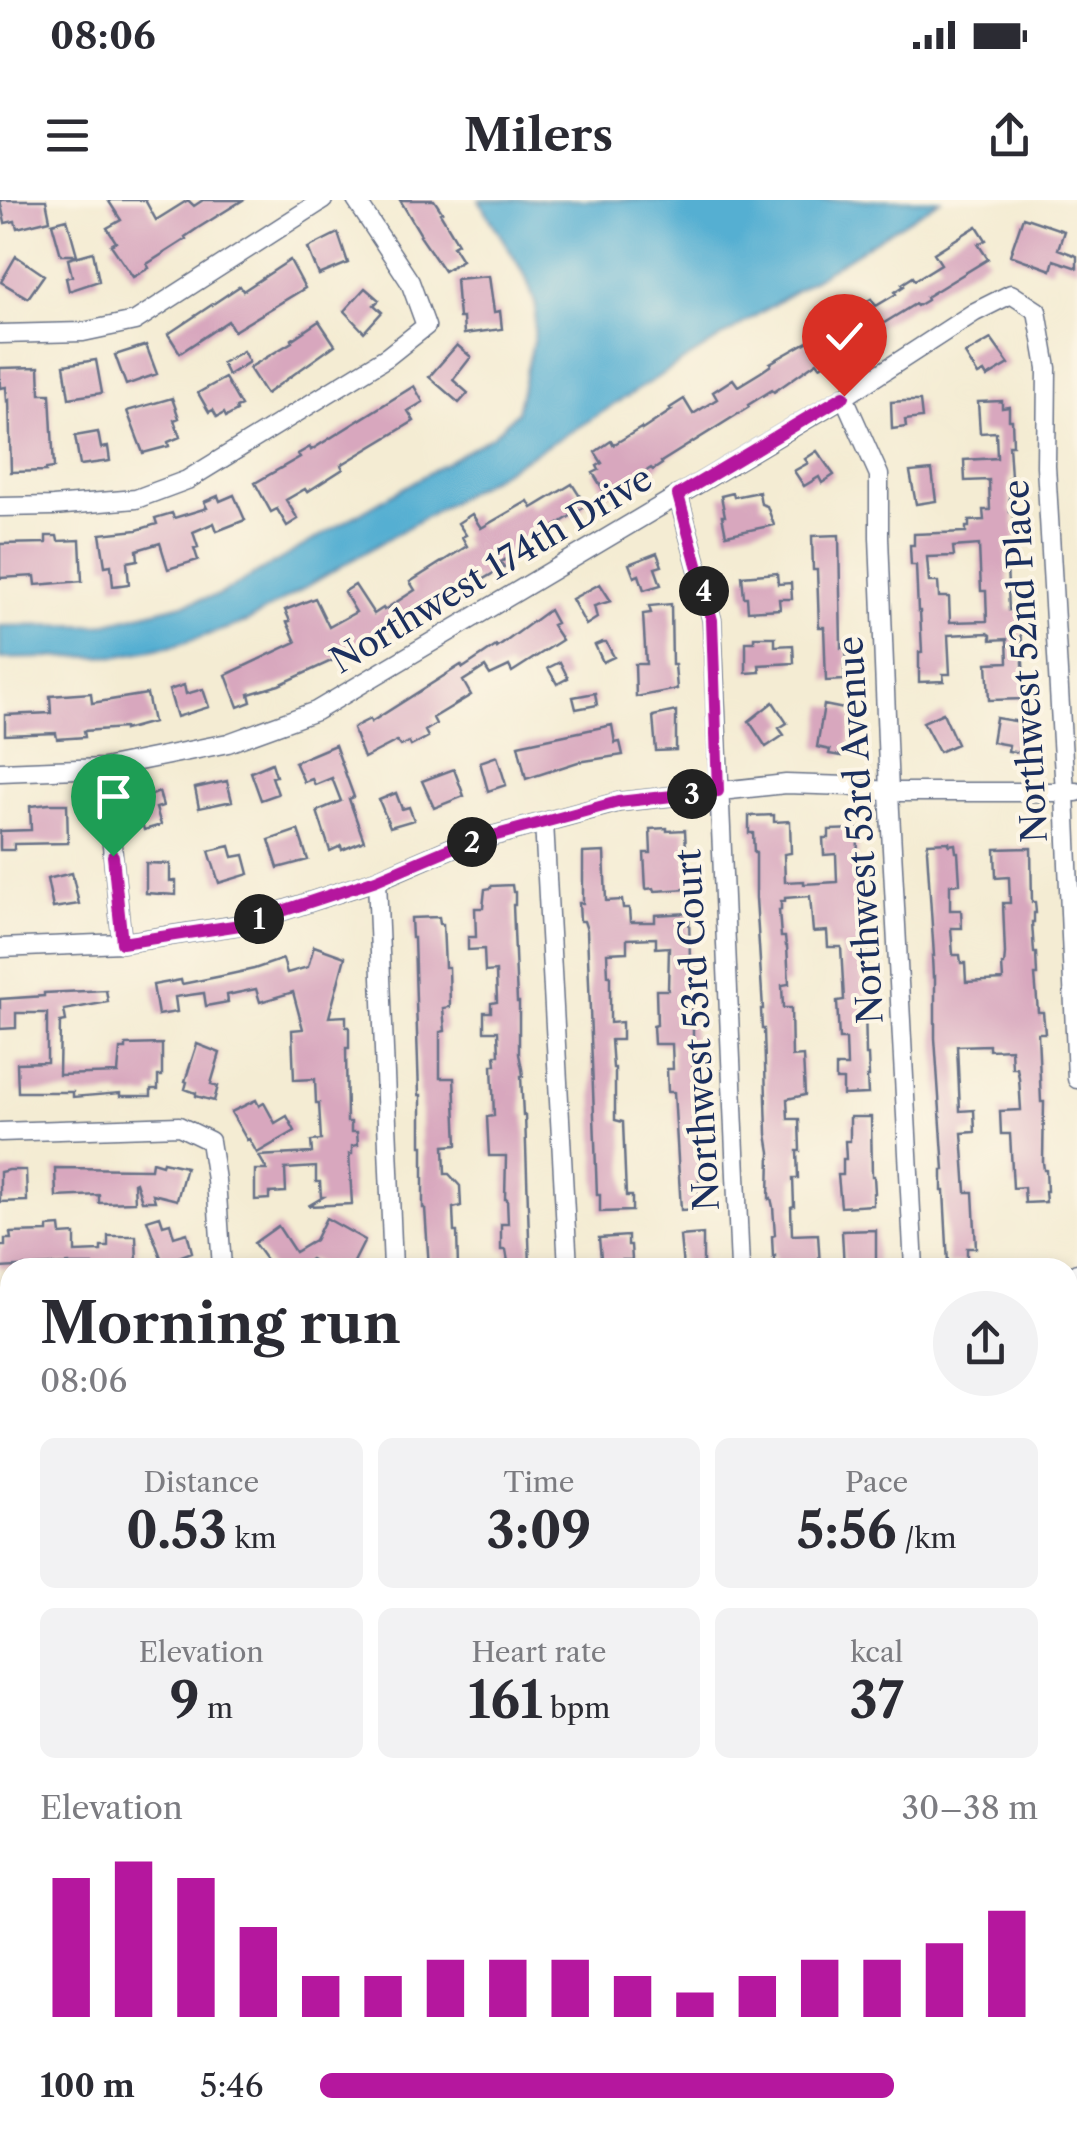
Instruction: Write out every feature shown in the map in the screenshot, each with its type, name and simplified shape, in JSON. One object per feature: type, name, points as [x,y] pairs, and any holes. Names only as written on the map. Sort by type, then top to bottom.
[{"type":"street","points":[[0,334],[83,332],[135,321],[323,200]]},
{"type":"street","points":[[0,508],[136,499],[188,480],[387,356],[426,326],[410,282],[356,200]]},
{"type":"street","name":"Northwest 52nd Place","points":[[976,312],[1010,294],[1037,310],[1047,368],[1046,466],[1071,792],[1077,1080]]},
{"type":"street","name":"Northwest 174th Drive","points":[[0,772],[104,768],[228,743],[316,711],[844,396],[976,312]]},
{"type":"street","name":"Northwest 53rd Avenue","points":[[844,396],[879,475],[889,792],[913,1258]]},
{"type":"street","name":"Northwest 53rd Court","points":[[678,495],[712,620],[740,1258]]},
{"type":"street","points":[[104,768],[122,943]]},
{"type":"street","points":[[0,948],[122,943],[240,925],[376,880],[456,846],[618,802],[786,784],[889,792],[1071,792]]},
{"type":"street","points":[[544,822],[567,1258]]},
{"type":"street","points":[[376,880],[393,1258]]},
{"type":"street","points":[[0,1132],[179,1126],[210,1141],[221,1258]]},
{"type":"water","points":[[479,200],[940,200],[572,431],[246,622],[177,645],[119,656],[0,659],[0,626],[100,625],[219,595],[494,435],[517,412],[534,338],[536,306],[526,277]]},
{"type":"building","points":[[0,200],[46,200],[50,220],[17,228],[15,221],[5,223]]},
{"type":"building","points":[[108,200],[145,200],[156,220],[188,200],[194,206],[203,200],[243,200],[133,277],[111,245],[116,242],[107,228],[121,220]]},
{"type":"building","points":[[400,200],[434,200],[458,243],[453,246],[462,260],[444,271]]},
{"type":"building","points":[[1023,217],[1064,231],[1058,249],[1077,256],[1077,268],[1054,260],[1051,270],[1010,255]]},
{"type":"building","points":[[67,219],[77,255],[61,255],[52,223]]},
{"type":"building","points":[[977,226],[986,240],[978,244],[988,259],[607,496],[593,473],[602,463],[595,452],[611,441],[613,445],[642,430],[684,399],[693,414],[717,399],[713,392],[733,379],[738,386],[814,338],[812,335],[825,326],[829,333],[861,313],[857,307],[871,299],[876,306],[896,294],[902,284],[941,264],[934,253]]},
{"type":"building","points":[[338,233],[348,263],[319,275],[308,248]]},
{"type":"building","points":[[93,252],[99,281],[69,291],[66,278],[72,276],[68,259]]},
{"type":"building","points":[[16,256],[44,275],[28,298],[1,282]]},
{"type":"building","points":[[290,260],[305,288],[234,331],[228,321],[180,353],[168,334],[240,286],[243,291]]},
{"type":"building","points":[[489,276],[494,312],[500,311],[502,329],[464,334],[456,279]]},
{"type":"building","points":[[365,288],[379,300],[374,305],[382,312],[364,332],[344,311]]},
{"type":"building","points":[[319,321],[335,345],[266,394],[249,368]]},
{"type":"building","points":[[991,339],[1009,364],[987,377],[984,372],[978,375],[965,354]]},
{"type":"building","points":[[146,345],[157,374],[126,385],[115,355]]},
{"type":"building","points":[[457,345],[471,357],[453,380],[468,393],[459,403],[429,377]]},
{"type":"building","points":[[243,351],[249,362],[228,375],[222,363]]},
{"type":"building","points":[[96,360],[102,393],[69,398],[64,365]]},
{"type":"building","points":[[39,367],[40,394],[50,394],[54,468],[11,472],[9,400],[6,387],[0,388],[0,368]]},
{"type":"building","points":[[225,378],[241,406],[226,417],[224,413],[217,417],[213,410],[209,412],[198,393]]},
{"type":"building","points":[[414,386],[423,402],[408,411],[414,421],[341,465],[343,469],[307,492],[305,489],[286,500],[298,519],[287,526],[277,509],[271,512],[255,483]]},
{"type":"building","points":[[172,398],[180,437],[168,442],[169,446],[143,453],[127,411]]},
{"type":"building","points":[[920,401],[922,418],[905,420],[906,427],[892,429],[891,402]]},
{"type":"building","points":[[1002,401],[1002,408],[1009,407],[1012,420],[1010,512],[1016,541],[1006,542],[1009,610],[1018,609],[1025,699],[989,700],[987,663],[1008,662],[1007,639],[991,640],[988,633],[948,635],[950,674],[943,674],[944,681],[919,682],[920,611],[910,545],[914,545],[914,534],[966,532],[969,521],[984,520],[983,510],[990,510],[989,480],[965,481],[964,460],[997,458],[996,432],[980,433],[978,402]],"holes":[[[979,545],[981,591],[986,591],[987,621],[950,622],[949,597],[939,597],[938,582],[929,582],[927,557],[954,556],[953,547]]]},
{"type":"building","points":[[98,432],[101,448],[108,447],[110,461],[80,465],[75,436]]},
{"type":"building","points":[[817,451],[834,475],[822,483],[819,477],[804,486],[794,471],[808,463],[805,459]]},
{"type":"building","points":[[932,470],[936,501],[916,504],[910,472]]},
{"type":"building","points":[[572,484],[586,506],[501,562],[504,567],[478,582],[475,578],[387,630],[385,626],[361,640],[364,644],[344,658],[249,694],[251,702],[238,707],[226,675],[296,642],[285,610],[315,598],[329,627],[356,612],[344,592],[355,585],[374,614],[384,610],[415,590],[410,582],[467,546],[462,537],[466,535],[458,523],[472,514],[481,528],[528,501],[532,508]]},
{"type":"building","points":[[759,492],[761,504],[767,506],[774,525],[726,535],[721,496]]},
{"type":"building","points":[[234,495],[245,520],[217,531],[214,523],[193,532],[198,560],[168,569],[160,543],[137,550],[138,560],[127,562],[129,584],[113,586],[111,565],[105,566],[100,534],[137,530],[157,524],[155,518],[172,513],[174,518],[207,508],[204,502],[218,496],[220,501]]},
{"type":"building","points":[[839,535],[841,648],[846,648],[847,666],[845,680],[826,681],[824,627],[819,627],[812,536]]},
{"type":"building","points":[[46,536],[57,536],[58,541],[80,540],[82,581],[36,585],[35,576],[0,578],[0,544],[46,543]]},
{"type":"building","points":[[657,553],[662,566],[655,568],[661,585],[644,590],[639,575],[634,577],[629,564]]},
{"type":"building","points":[[777,573],[778,584],[791,583],[792,599],[779,599],[780,609],[748,611],[742,576]]},
{"type":"building","points":[[600,584],[611,601],[594,606],[597,618],[586,625],[572,599]]},
{"type":"building","points":[[671,604],[672,665],[677,689],[636,697],[635,664],[646,664],[643,614],[651,613],[649,606]]},
{"type":"building","points":[[549,610],[556,623],[552,625],[562,640],[512,672],[509,666],[490,675],[485,667],[463,681],[471,695],[433,718],[436,724],[425,731],[428,737],[411,746],[409,742],[401,746],[397,741],[364,758],[353,729],[356,726],[370,719],[371,722],[461,665],[463,668],[497,648]]},
{"type":"building","points":[[754,637],[775,637],[775,646],[793,645],[794,663],[759,665],[760,672],[746,673],[746,642],[754,642]]},
{"type":"building","points":[[606,642],[614,657],[603,662],[595,645]]},
{"type":"building","points":[[560,662],[568,678],[557,684],[548,668]]},
{"type":"building","points":[[184,685],[186,694],[203,689],[209,707],[177,717],[169,690]]},
{"type":"building","points":[[91,693],[92,703],[147,694],[153,722],[124,730],[84,731],[85,737],[57,739],[56,733],[5,735],[5,715],[51,713],[50,696]]},
{"type":"building","points":[[595,693],[597,705],[576,709],[573,697]]},
{"type":"building","points":[[773,702],[787,723],[779,728],[784,735],[766,747],[749,721]]},
{"type":"building","points":[[824,705],[849,710],[848,715],[852,716],[848,753],[842,752],[841,756],[817,747]]},
{"type":"building","points":[[676,711],[676,750],[656,751],[653,716]]},
{"type":"building","points":[[943,713],[957,744],[939,752],[923,722]]},
{"type":"building","points":[[996,718],[1027,723],[1021,753],[1008,751],[1009,745],[992,742]]},
{"type":"building","points":[[612,725],[615,743],[620,742],[623,755],[578,762],[526,779],[518,745]]},
{"type":"building","points":[[335,745],[354,797],[349,799],[364,841],[330,851],[317,811],[341,801],[332,778],[315,785],[312,779],[304,782],[295,762]]},
{"type":"building","points":[[497,756],[506,785],[488,791],[480,762]]},
{"type":"building","points":[[272,763],[278,794],[261,800],[251,772]]},
{"type":"building","points":[[454,769],[464,796],[434,808],[422,781]]},
{"type":"building","points":[[227,781],[232,801],[199,808],[195,788]]},
{"type":"building","points":[[159,792],[163,806],[156,808],[161,825],[144,830],[130,804]]},
{"type":"building","points":[[396,793],[402,809],[409,807],[414,820],[390,827],[379,800]]},
{"type":"building","points":[[67,804],[68,843],[14,844],[14,850],[0,850],[0,831],[31,830],[30,806]]},
{"type":"building","points":[[774,815],[774,822],[790,821],[791,853],[784,854],[785,882],[837,882],[836,854],[824,855],[823,838],[829,838],[829,830],[858,829],[857,889],[867,971],[862,971],[868,1094],[843,1095],[843,1080],[836,1080],[836,1066],[847,1066],[846,1039],[839,1039],[837,1001],[844,1000],[841,947],[828,947],[827,931],[813,932],[810,896],[785,898],[779,910],[781,937],[785,937],[787,946],[789,984],[782,985],[783,1008],[791,1008],[792,1057],[803,1056],[805,1095],[787,1099],[788,1119],[799,1119],[792,1235],[818,1234],[820,1258],[773,1257],[756,853],[753,833],[749,833],[749,816]]},
{"type":"building","points":[[650,829],[685,830],[688,889],[646,889],[644,853],[651,853]]},
{"type":"building","points":[[298,830],[308,860],[278,868],[269,840]]},
{"type":"building","points":[[949,842],[955,844],[958,852],[960,884],[950,885],[950,910],[961,910],[962,928],[951,928],[953,955],[960,955],[961,963],[965,963],[966,982],[1003,980],[1003,903],[1010,903],[1009,877],[996,878],[995,849],[1031,848],[1035,975],[1038,1012],[1043,1012],[1045,1033],[1038,1033],[1046,1202],[1025,1203],[1024,1187],[1013,1188],[1010,1134],[1001,1134],[1000,1111],[1021,1110],[1019,1078],[1017,1068],[1012,1068],[1011,1049],[957,1046],[960,1111],[974,1110],[975,1132],[962,1133],[966,1192],[973,1192],[976,1248],[967,1248],[967,1258],[948,1258],[928,843]]},
{"type":"building","points":[[230,846],[233,857],[244,855],[249,874],[219,883],[209,851]]},
{"type":"building","points":[[604,852],[606,901],[622,900],[623,908],[629,908],[630,922],[655,922],[655,915],[689,913],[700,1209],[681,1210],[674,1092],[668,1092],[667,1069],[673,1069],[672,1044],[654,1044],[656,990],[668,990],[669,947],[656,948],[656,938],[627,939],[627,952],[607,953],[610,1023],[622,1022],[622,1040],[611,1040],[615,1120],[623,1122],[626,1196],[632,1196],[632,1211],[600,1212],[587,930],[584,921],[580,921],[579,903],[583,903],[583,853]]},
{"type":"building","points":[[146,863],[170,864],[170,881],[176,881],[176,895],[146,893]]},
{"type":"building","points":[[72,873],[79,904],[53,908],[47,879]]},
{"type":"building","points":[[512,885],[515,892],[530,1258],[507,1258],[506,1250],[501,1250],[501,1224],[508,1224],[506,1156],[489,1156],[487,1117],[494,1116],[492,1065],[496,1065],[495,1055],[499,1055],[498,1031],[484,1031],[484,1012],[491,1012],[491,1003],[497,1002],[496,971],[485,972],[484,949],[468,950],[468,937],[476,937],[475,908],[483,908],[485,889]]},
{"type":"building","points":[[439,917],[443,924],[445,967],[449,967],[450,1007],[443,1008],[440,1078],[454,1078],[457,1145],[444,1146],[445,1174],[460,1186],[461,1206],[453,1208],[458,1258],[428,1258],[411,918]]},
{"type":"building","points":[[314,946],[345,957],[329,1017],[346,1016],[349,1027],[347,1122],[351,1122],[351,1132],[357,1132],[358,1145],[352,1146],[349,1154],[352,1204],[308,1206],[323,1197],[320,1182],[316,1182],[316,1167],[285,1169],[286,1192],[269,1193],[269,1199],[255,1200],[255,1170],[267,1170],[259,1156],[312,1153],[311,1141],[321,1140],[315,1079],[294,1080],[292,1030],[303,1029],[293,992],[260,1002],[256,989],[227,995],[228,1002],[206,1006],[204,993],[175,997],[177,1012],[158,1015],[153,985],[181,980],[182,984],[283,959],[287,973],[308,967]]},
{"type":"building","points":[[106,990],[108,1002],[64,1010],[66,1021],[60,1022],[59,1075],[118,1073],[120,1049],[126,1049],[126,1045],[162,1044],[158,1089],[151,1089],[151,1096],[120,1093],[73,1097],[73,1092],[18,1092],[17,1063],[47,1062],[47,1013],[16,1013],[16,1028],[0,1029],[0,999]]},
{"type":"building","points":[[197,1044],[220,1053],[211,1084],[218,1086],[214,1101],[185,1089]]},
{"type":"building","points":[[256,1100],[259,1106],[264,1103],[275,1123],[287,1116],[295,1131],[257,1153],[231,1112]]},
{"type":"building","points":[[850,1117],[871,1117],[873,1205],[841,1207],[838,1175],[843,1175]]},
{"type":"building","points":[[152,1162],[186,1167],[177,1200],[153,1194],[155,1201],[142,1201],[136,1182],[135,1202],[99,1203],[99,1195],[56,1197],[55,1168],[151,1169]]},
{"type":"building","points":[[26,1170],[27,1201],[0,1202],[0,1172]]},
{"type":"building","points":[[160,1216],[163,1225],[170,1223],[174,1237],[187,1233],[192,1252],[161,1258],[147,1220]]},
{"type":"building","points":[[326,1218],[365,1240],[356,1258],[265,1258],[254,1243],[278,1226],[295,1252],[315,1240]]},
{"type":"building","points":[[60,1226],[61,1235],[75,1234],[75,1252],[101,1251],[101,1247],[108,1247],[108,1236],[136,1236],[137,1258],[0,1258],[0,1246],[5,1246],[5,1239],[11,1239],[10,1233],[48,1232],[48,1227]]},
{"type":"building","points":[[876,1230],[876,1258],[843,1258],[842,1231]]},
{"type":"building","points":[[703,1234],[703,1258],[682,1258],[680,1236]]},
{"type":"building","points":[[628,1236],[632,1258],[601,1258],[599,1238]]},
{"type":"route","points":[[113,856],[122,943],[240,925],[376,880],[456,846],[618,802],[718,791],[712,620],[678,495],[844,396]]}]
